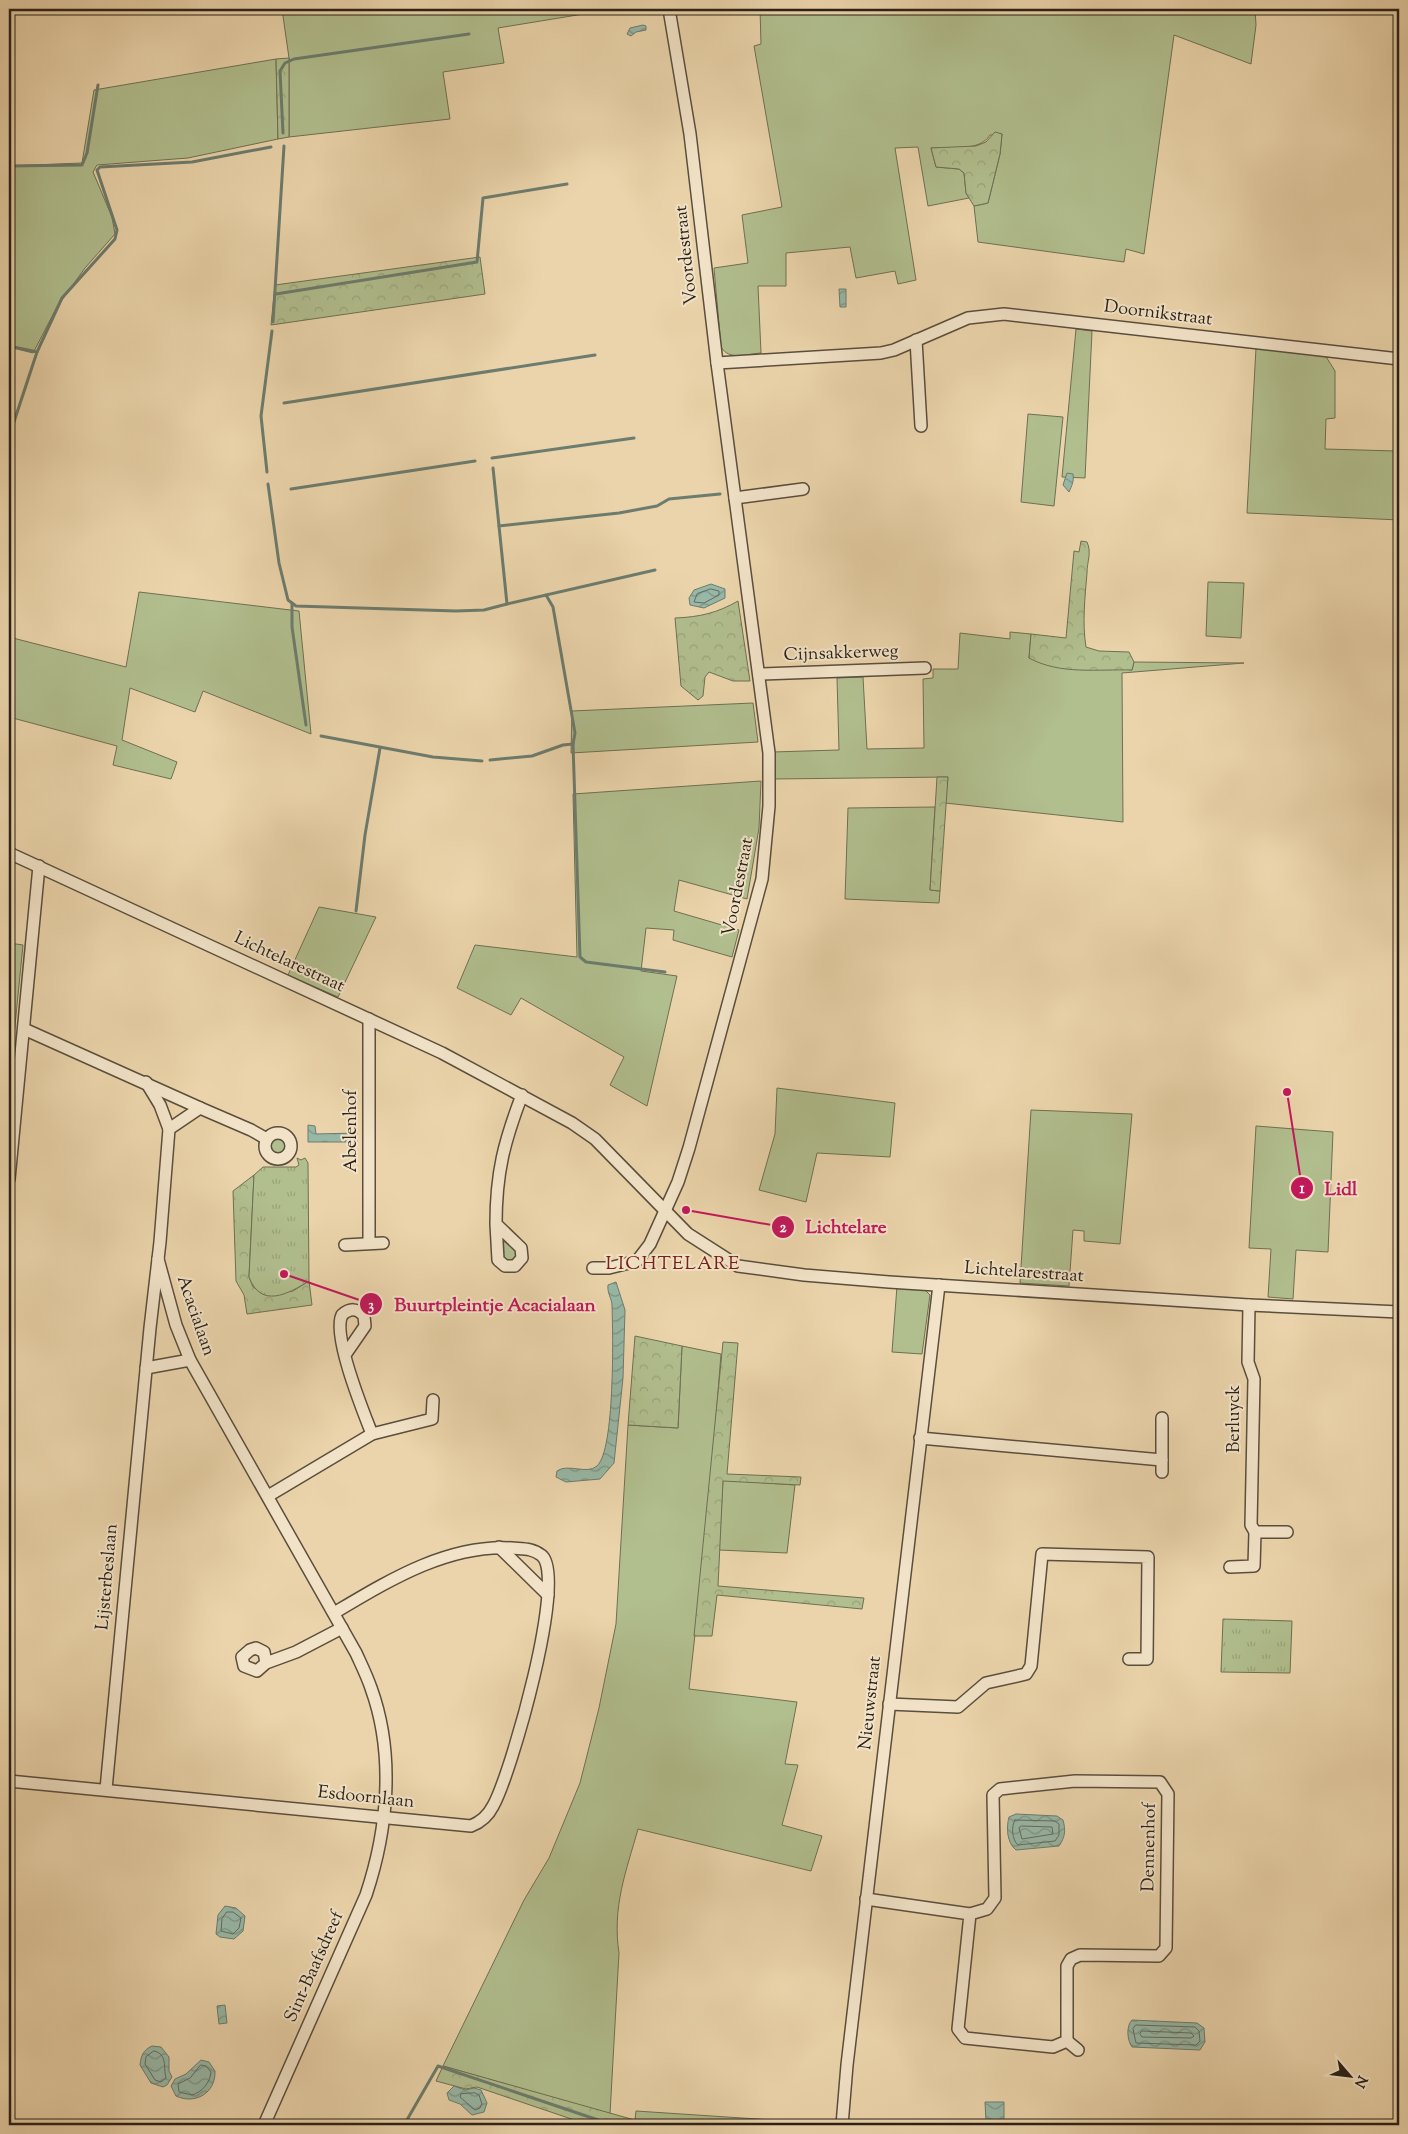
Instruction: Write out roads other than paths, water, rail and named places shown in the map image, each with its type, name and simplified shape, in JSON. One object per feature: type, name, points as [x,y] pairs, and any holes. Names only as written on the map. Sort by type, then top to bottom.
[{"type":"street","name":"Voordestraat","points":[[664,1212],[678,1182],[689,1148],[762,879],[767,841],[769,753],[717,363],[692,143],[669,9]]},
{"type":"street","name":"Doornikstraat","points":[[717,363],[881,353],[968,318],[1004,314],[1399,359]]},
{"type":"street","points":[[916,340],[921,426]]},
{"type":"street","points":[[735,498],[803,489]]},
{"type":"street","name":"Cijnsakkerweg","points":[[759,674],[925,668]]},
{"type":"street","name":"Lichtelarestraat","points":[[9,854],[39,866],[442,1053],[522,1095],[584,1131],[688,1234],[738,1266],[804,1275],[939,1285],[1250,1305],[1399,1312]]},
{"type":"street","points":[[9,1179],[39,866]]},
{"type":"street","name":"Abelenhof","points":[[369,1020],[369,1243]]},
{"type":"street","points":[[24,1029],[146,1082],[251,1130],[266,1139]]},
{"type":"street","name":"Acacialaan","points":[[146,1082],[160,1105],[169,1129],[158,1259],[176,1325],[190,1360],[334,1613],[372,1688],[381,1726],[387,1766],[384,1818]]},
{"type":"street","points":[[496,1224],[499,1167],[505,1141],[522,1095]]},
{"type":"street","points":[[169,1129],[200,1108]]},
{"type":"street","points":[[593,1268],[610,1268],[637,1262],[650,1244],[664,1212]]},
{"type":"street","points":[[345,1245],[383,1243]]},
{"type":"street","name":"Lijsterbeslaan","points":[[106,1789],[158,1259]]},
{"type":"street","name":"Nieuwstraat","points":[[842,2125],[866,1899],[939,1285]]},
{"type":"street","name":"Berluyck","points":[[1230,1567],[1254,1566],[1255,1532],[1251,1525],[1254,1379],[1248,1362],[1250,1305]]},
{"type":"street","points":[[345,1354],[372,1434]]},
{"type":"street","points":[[146,1368],[190,1360]]},
{"type":"street","points":[[268,1496],[372,1434],[432,1419],[433,1400]]},
{"type":"street","points":[[920,1438],[1162,1466],[1162,1418]]},
{"type":"street","points":[[1255,1532],[1287,1532]]},
{"type":"street","points":[[499,1547],[548,1595]]},
{"type":"street","name":"Esdoornlaan","points":[[9,1781],[471,1826],[486,1817],[494,1805],[504,1779],[531,1693],[542,1645],[549,1568],[544,1556],[531,1549],[499,1547],[478,1548],[450,1555],[391,1580],[334,1613]]},
{"type":"street","points":[[889,1704],[958,1707],[986,1683],[1026,1674],[1031,1666],[1042,1554],[1148,1557],[1147,1659],[1129,1659]]},
{"type":"street","points":[[266,1663],[296,1652],[342,1628]]},
{"type":"street","name":"Dennenhof","points":[[970,1914],[986,1909],[995,1898],[993,1795],[1000,1789],[1075,1781],[1160,1782],[1168,1794],[1166,1948],[1159,1956],[1080,1955],[1071,1959],[1067,1966],[1067,2041]]},
{"type":"street","name":"Sint-Baafsdreef","points":[[264,2125],[366,1895],[378,1861],[384,1818]]},
{"type":"street","points":[[866,1899],[970,1914],[958,2029],[965,2038],[1053,2047],[1067,2041],[1078,2050]]},
{"type":"water","points":[[646,26],[646,30],[636,32],[631,36],[627,34],[630,28]]},
{"type":"water","points":[[839,289],[846,289],[846,307],[840,307]]},
{"type":"water","points":[[1067,473],[1073,474],[1073,481],[1069,492],[1063,485]]},
{"type":"water","points":[[711,584],[725,589],[725,598],[704,608],[690,605],[689,598],[694,590]]},
{"type":"water","points":[[308,1125],[315,1126],[316,1134],[357,1133],[357,1142],[308,1142]]},
{"type":"water","points":[[616,1282],[625,1310],[623,1378],[614,1463],[600,1479],[566,1482],[556,1477],[557,1471],[566,1468],[593,1468],[597,1466],[603,1456],[610,1416],[612,1390],[612,1306],[608,1285]]},
{"type":"water","points":[[1016,1814],[1057,1816],[1063,1820],[1063,1840],[1059,1846],[1016,1850],[1009,1839],[1008,1826],[1009,1817]]},
{"type":"water","points":[[225,1906],[236,1908],[245,1916],[243,1931],[234,1939],[220,1937],[216,1934],[218,1915]]},
{"type":"water","points":[[225,2005],[227,2023],[219,2024],[217,2006]]},
{"type":"water","points":[[1132,2020],[1197,2023],[1204,2028],[1205,2042],[1200,2050],[1132,2047],[1128,2033]]},
{"type":"water","points":[[152,2046],[161,2047],[169,2057],[169,2071],[172,2077],[167,2085],[163,2087],[151,2083],[140,2065],[146,2049]]},
{"type":"water","points":[[201,2060],[209,2062],[215,2071],[212,2085],[208,2091],[197,2098],[190,2099],[176,2096],[171,2086],[175,2079],[186,2074]]},
{"type":"water","points":[[454,2086],[465,2090],[474,2088],[481,2090],[487,2103],[484,2112],[472,2115],[460,2104],[449,2100],[447,2093]]},
{"type":"water","points":[[985,2102],[1004,2102],[1004,2122],[986,2122]]},
{"type":"waterway","points":[[283,133],[280,71],[285,63],[294,59],[469,34]]},
{"type":"waterway","points":[[9,166],[82,165],[87,153],[98,85]]},
{"type":"waterway","points":[[273,322],[284,146]]},
{"type":"waterway","points":[[9,346],[37,352],[62,298],[115,239],[117,230],[97,170],[100,167],[192,162],[271,147]]},
{"type":"waterway","points":[[276,294],[477,262],[483,198],[567,184]]},
{"type":"waterway","points":[[267,472],[261,416],[272,331]]},
{"type":"waterway","points":[[9,437],[37,352]]},
{"type":"waterway","points":[[284,403],[595,355]]},
{"type":"waterway","points":[[492,458],[634,438]]},
{"type":"waterway","points":[[291,489],[475,461]]},
{"type":"waterway","points":[[493,468],[499,526]]},
{"type":"waterway","points":[[268,484],[279,563],[288,600],[296,606],[456,611],[484,610],[507,604],[499,526],[619,513],[657,506],[669,499],[720,494]]},
{"type":"waterway","points":[[507,604],[655,570]]},
{"type":"waterway","points":[[546,595],[553,607],[575,733],[573,744],[580,957],[586,962],[665,972]]},
{"type":"waterway","points":[[292,603],[292,627],[306,725]]},
{"type":"waterway","points":[[321,736],[433,757],[482,761]]},
{"type":"waterway","points":[[490,760],[532,756],[563,745],[573,744]]},
{"type":"waterway","points":[[356,911],[365,835],[380,748]]},
{"type":"waterway","points":[[404,2125],[438,2066],[613,2125]]},
{"type":"place","name":"Lidl","points":[[1287,1092]]},
{"type":"place","name":"Lichtelare","points":[[686,1210]]},
{"type":"place","name":"Buurtpleintje Acacialaan","points":[[284,1274]]},
{"type":"district","name":"LICHTELARE","points":[[673,1264]]}]
